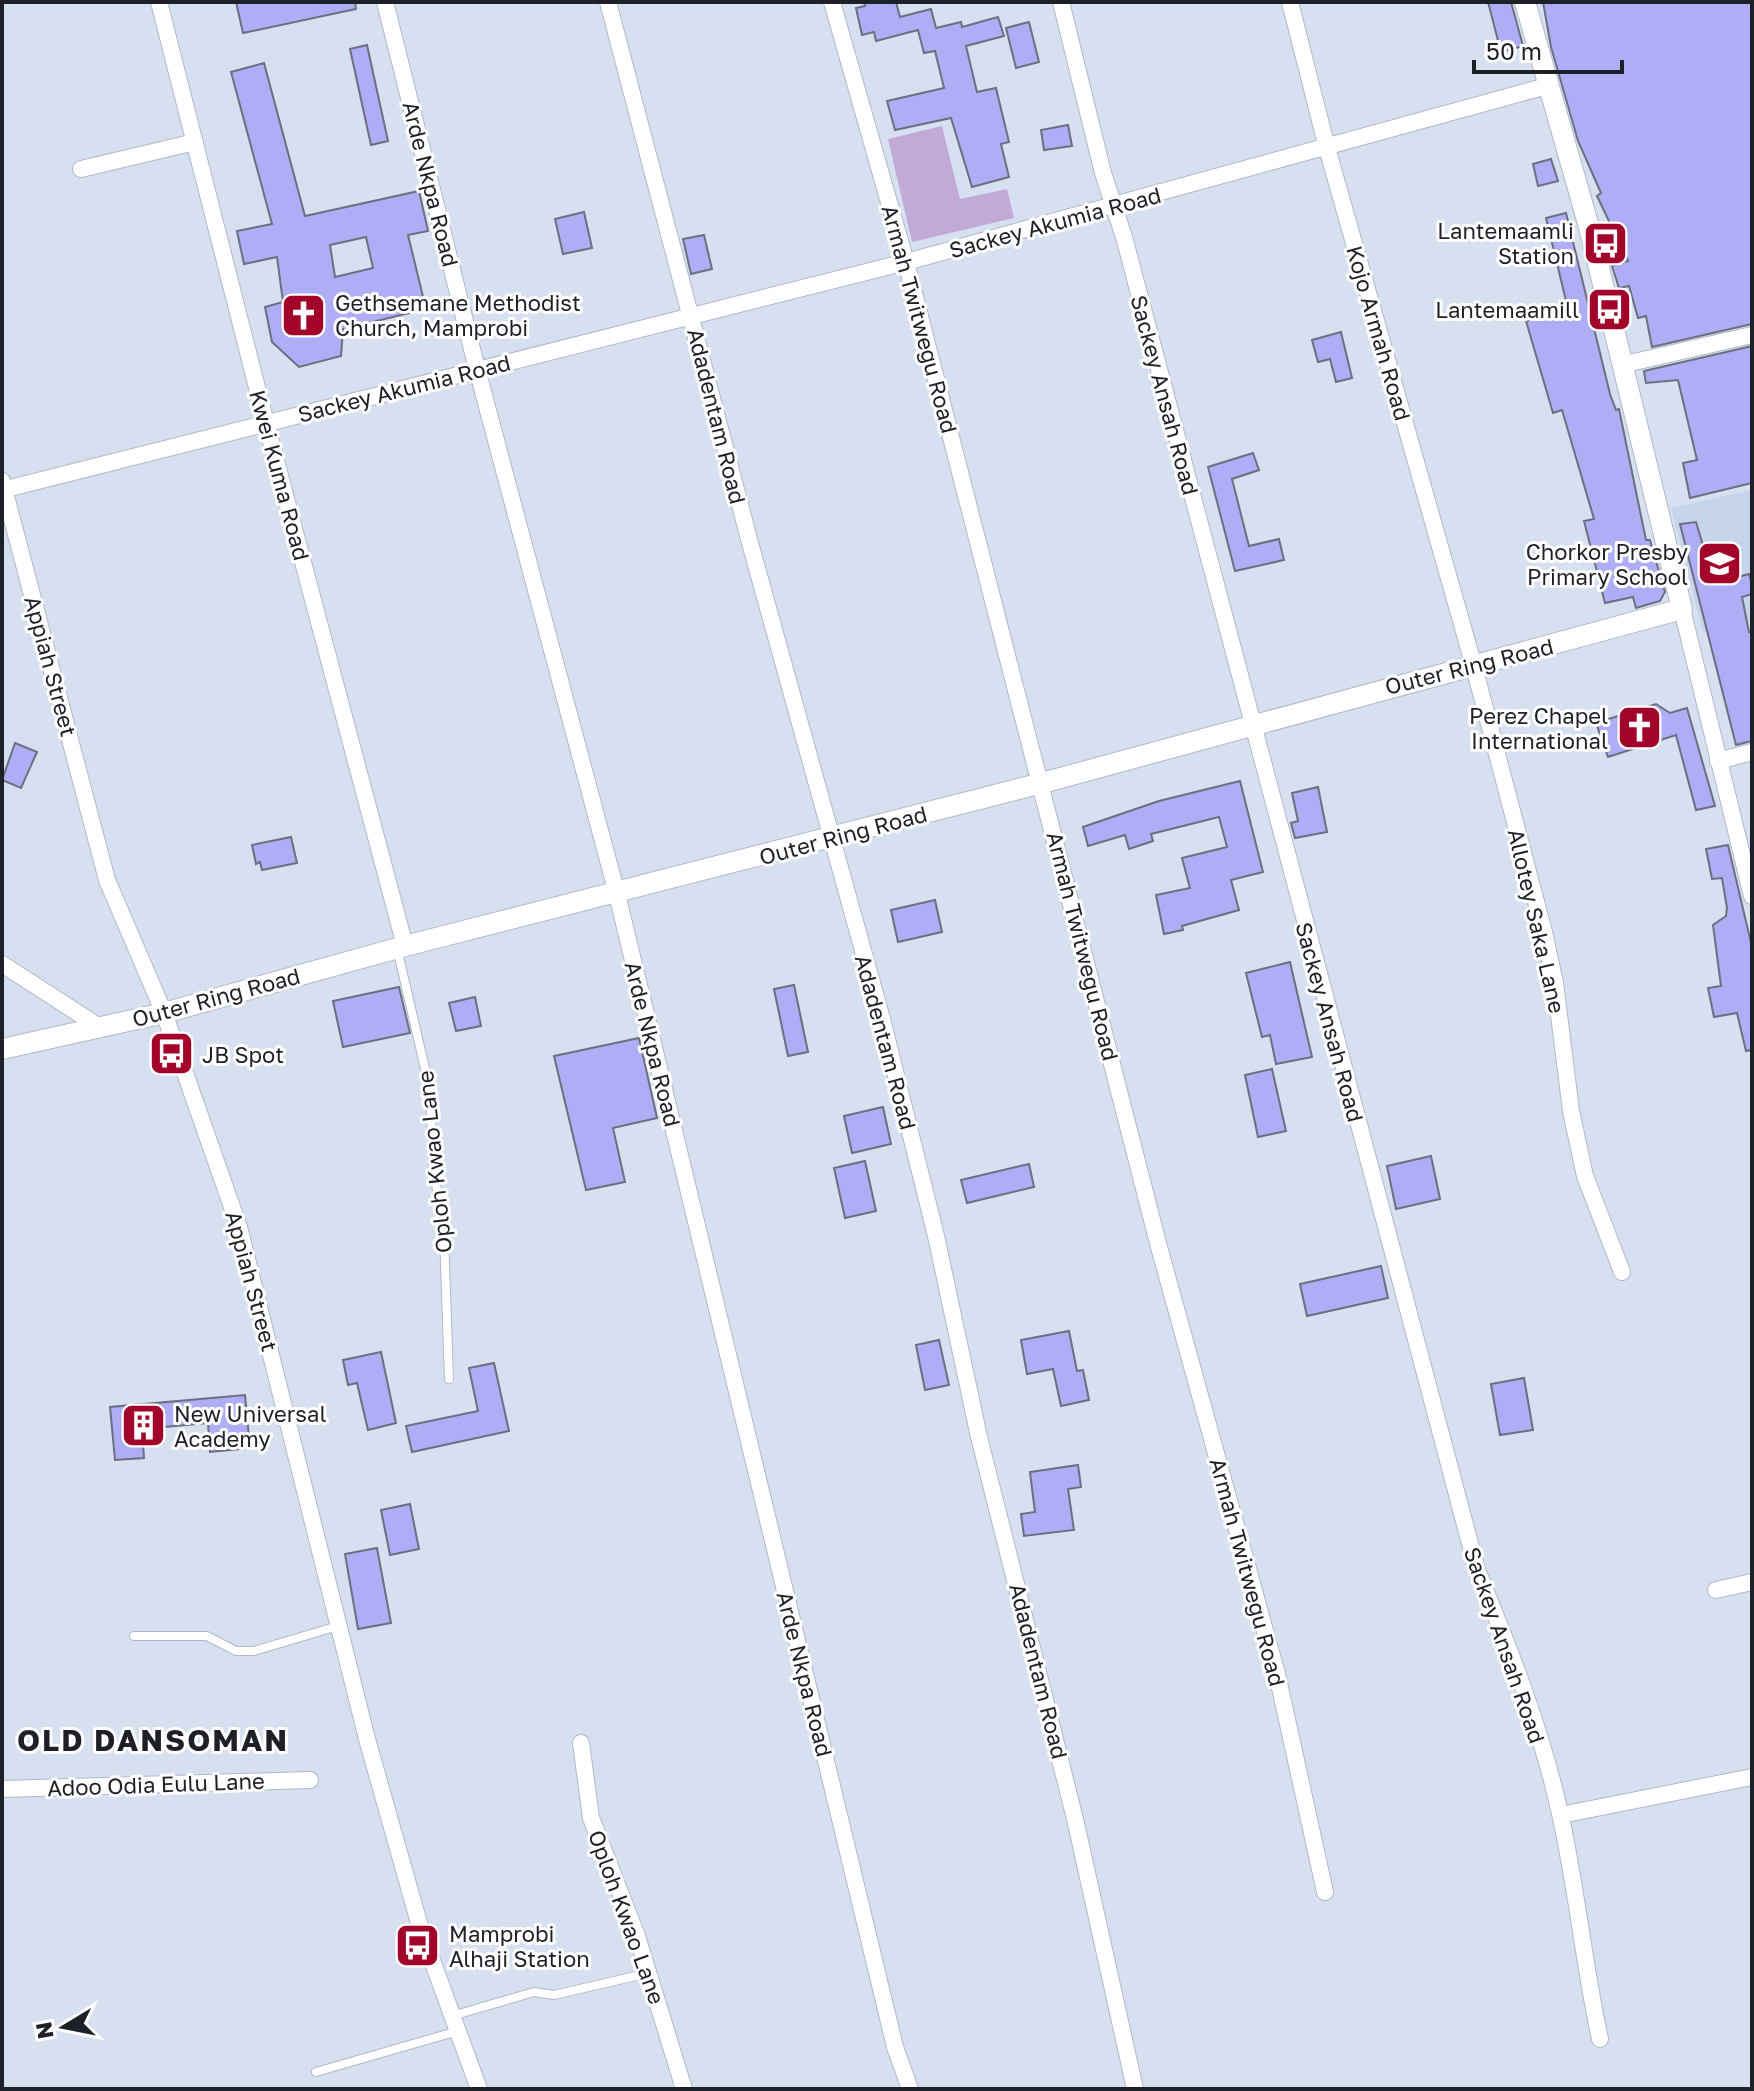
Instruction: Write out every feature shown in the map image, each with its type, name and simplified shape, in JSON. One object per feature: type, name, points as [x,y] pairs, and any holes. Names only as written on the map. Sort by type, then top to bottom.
[{"type":"street","name":"Kwei Kuma Road","points":[[159,2],[401,947]]},
{"type":"street","name":"Arde Nkpa Road","points":[[385,2],[477,369],[617,894],[888,2017],[910,2089]]},
{"type":"street","name":"Adadentam Road","points":[[608,2],[830,838],[882,1019],[936,1236],[979,1437],[1071,1804],[1135,2089]]},
{"type":"street","name":"Armah Twitwegu Road","points":[[832,2],[906,262],[1159,1247],[1277,1674],[1325,1892]]},
{"type":"street","name":"Sackey Ansah Road","points":[[1061,2],[1477,1570],[1498,1621],[1561,1815],[1583,1964],[1600,2039]]},
{"type":"street","name":"Kojo Armah Road","points":[[1290,2],[1327,148],[1473,663]]},
{"type":"street","points":[[1525,2],[1589,227],[1752,896]]},
{"type":"street","name":"Sackey Akumia Road","points":[[3,487],[692,318],[1113,207],[1547,86]]},
{"type":"street","points":[[81,169],[195,142]]},
{"type":"street","points":[[1621,365],[1752,335]]},
{"type":"street","name":"Appiah Street","points":[[3,487],[107,880],[164,1013],[239,1227],[339,1626],[421,1930],[479,2089]]},
{"type":"street","name":"Outer Ring Road","points":[[2,1049],[164,1013],[401,947],[1042,783],[1473,663],[1682,609]]},
{"type":"street","name":"Allotey Saka Lane","points":[[1473,663],[1549,957],[1571,1111],[1585,1176],[1622,1272]]},
{"type":"street","points":[[1718,761],[1752,752]]},
{"type":"street","points":[[2,964],[98,1026]]},
{"type":"street","points":[[1716,1590],[1752,1582]]},
{"type":"street","name":"Oploh Kwao Lane","points":[[581,1743],[591,1818],[649,1973],[684,2089]]},
{"type":"street","points":[[1561,1815],[1752,1777]]},
{"type":"street","name":"Adoo Odia Eulu Lane","points":[[2,1789],[310,1780]]},
{"type":"lane","name":"Oploh Kwao Lane","points":[[401,947],[430,1090],[433,1165],[444,1235],[449,1379]]},
{"type":"lane","points":[[134,1636],[207,1636],[236,1651],[254,1651],[339,1626]]},
{"type":"lane","points":[[316,2072],[455,2024],[534,1992],[554,1995],[649,1973]]},
{"type":"shaded area","points":[[942,126],[960,199],[1007,189],[1014,218],[912,242],[888,139]]},
{"type":"shaded area","name":"Chorkor Presby Primary School","points":[[1752,490],[1752,620],[1703,632],[1671,508]]},
{"type":"building","points":[[236,2],[355,2],[356,9],[243,33]]},
{"type":"building","points":[[864,2],[896,2],[900,17],[931,9],[936,28],[961,22],[962,27],[998,17],[1004,36],[966,46],[977,92],[996,88],[1009,142],[1001,144],[1009,177],[972,187],[951,118],[895,130],[887,101],[944,88],[935,51],[924,53],[918,30],[876,41],[874,32],[862,35],[856,8],[865,6]]},
{"type":"building","points":[[1488,2],[1511,2],[1523,46],[1501,52]]},
{"type":"building","points":[[1543,2],[1752,2],[1752,324],[1652,347],[1646,316],[1638,318],[1629,286],[1619,288],[1612,266],[1628,261],[1597,196],[1601,193],[1578,141],[1551,47]]},
{"type":"building","points":[[1029,22],[1039,62],[1016,68],[1006,28]]},
{"type":"building","points":[[367,45],[388,141],[371,145],[350,49]]},
{"type":"building","points":[[264,63],[305,216],[419,191],[428,231],[408,235],[426,309],[343,329],[341,356],[299,367],[272,342],[265,307],[283,302],[277,257],[244,264],[237,231],[272,224],[231,72]],"holes":[[[366,237],[373,268],[335,277],[330,245]]]},
{"type":"building","points":[[1068,125],[1072,146],[1044,150],[1041,130]]},
{"type":"building","points":[[1551,159],[1558,181],[1538,186],[1533,164]]},
{"type":"building","points":[[584,212],[592,248],[563,254],[555,219]]},
{"type":"building","points":[[1566,213],[1610,394],[1616,410],[1619,409],[1646,540],[1650,540],[1665,592],[1660,601],[1636,608],[1633,597],[1605,603],[1584,521],[1594,519],[1562,410],[1553,413],[1526,321],[1568,309],[1546,218]]},
{"type":"building","points":[[704,235],[712,269],[691,274],[683,239]]},
{"type":"building","points":[[1341,332],[1352,378],[1336,382],[1330,359],[1318,362],[1312,340]]},
{"type":"building","points":[[1752,346],[1752,483],[1690,498],[1683,463],[1697,460],[1678,380],[1646,383],[1644,371]]},
{"type":"building","points":[[1253,453],[1259,470],[1232,479],[1249,546],[1279,539],[1284,560],[1235,571],[1208,467]]},
{"type":"building","points":[[1696,522],[1714,583],[1749,574],[1752,585],[1752,594],[1742,597],[1749,632],[1752,632],[1752,741],[1736,745],[1680,524]]},
{"type":"building","points":[[1656,704],[1670,713],[1687,708],[1715,806],[1696,810],[1676,735],[1608,757],[1596,723]]},
{"type":"building","points":[[15,743],[37,752],[21,788],[2,780]]},
{"type":"building","points":[[1240,781],[1263,872],[1231,880],[1239,910],[1164,934],[1156,895],[1190,888],[1182,858],[1227,847],[1219,817],[1151,834],[1153,841],[1129,849],[1125,835],[1088,846],[1083,827],[1159,801]]},
{"type":"building","points":[[1318,787],[1327,832],[1295,838],[1291,823],[1298,821],[1292,793]]},
{"type":"building","points":[[291,837],[297,863],[262,870],[260,862],[256,864],[252,845]]},
{"type":"building","points":[[1728,845],[1752,947],[1752,1050],[1746,1051],[1737,1013],[1714,1017],[1708,988],[1721,986],[1713,925],[1726,916],[1727,908],[1722,878],[1712,879],[1706,849]]},
{"type":"building","points":[[935,900],[942,932],[898,942],[891,910]]},
{"type":"building","points":[[1290,962],[1312,1057],[1276,1064],[1270,1035],[1262,1037],[1246,973]]},
{"type":"building","points":[[794,985],[808,1052],[788,1056],[774,989]]},
{"type":"building","points":[[399,987],[410,1033],[343,1047],[333,1001]]},
{"type":"building","points":[[475,997],[481,1026],[456,1031],[449,1003]]},
{"type":"building","points":[[639,1038],[657,1118],[613,1128],[625,1182],[586,1190],[554,1056]]},
{"type":"building","points":[[1272,1069],[1286,1131],[1258,1137],[1245,1075]]},
{"type":"building","points":[[883,1107],[891,1144],[852,1153],[844,1116]]},
{"type":"building","points":[[1431,1156],[1440,1199],[1396,1209],[1387,1166]]},
{"type":"building","points":[[865,1161],[876,1211],[845,1218],[834,1168]]},
{"type":"building","points":[[1029,1164],[1034,1187],[967,1203],[961,1180]]},
{"type":"building","points":[[1381,1266],[1388,1298],[1307,1316],[1300,1284]]},
{"type":"building","points":[[1069,1331],[1077,1371],[1083,1370],[1089,1400],[1061,1406],[1053,1369],[1027,1374],[1021,1340]]},
{"type":"building","points":[[939,1340],[949,1385],[925,1390],[916,1345]]},
{"type":"building","points":[[381,1352],[396,1423],[368,1430],[357,1383],[348,1385],[343,1360]]},
{"type":"building","points":[[494,1363],[509,1431],[412,1452],[406,1426],[478,1411],[469,1368]]},
{"type":"building","points":[[1524,1378],[1533,1430],[1500,1435],[1491,1384]]},
{"type":"building","name":"New Universal Academy","points":[[245,1395],[250,1448],[210,1452],[208,1423],[142,1429],[144,1458],[115,1460],[110,1407]]},
{"type":"building","points":[[1078,1465],[1081,1487],[1068,1489],[1074,1530],[1024,1536],[1021,1514],[1035,1512],[1030,1472]]},
{"type":"building","points":[[410,1504],[419,1549],[390,1555],[381,1510]]},
{"type":"building","points":[[377,1548],[391,1623],[358,1629],[345,1554]]},
{"type":"place","name":"Lantemaamli Station","points":[[1605,243]]},
{"type":"place","name":"Lantemaamill","points":[[1610,309]]},
{"type":"place","name":"Gethsemane Methodist Church, Mamprobi","points":[[304,315]]},
{"type":"place","name":"Chorkor Presby Primary School","points":[[1719,564]]},
{"type":"place","name":"Perez Chapel International","points":[[1639,728]]},
{"type":"place","name":"JB Spot","points":[[171,1054]]},
{"type":"place","name":"New Universal Academy","points":[[143,1426]]},
{"type":"place","name":"Mamprobi Alhaji Station","points":[[418,1946]]},
{"type":"district","name":"OLD DANSOMAN","points":[[153,1740]]}]
